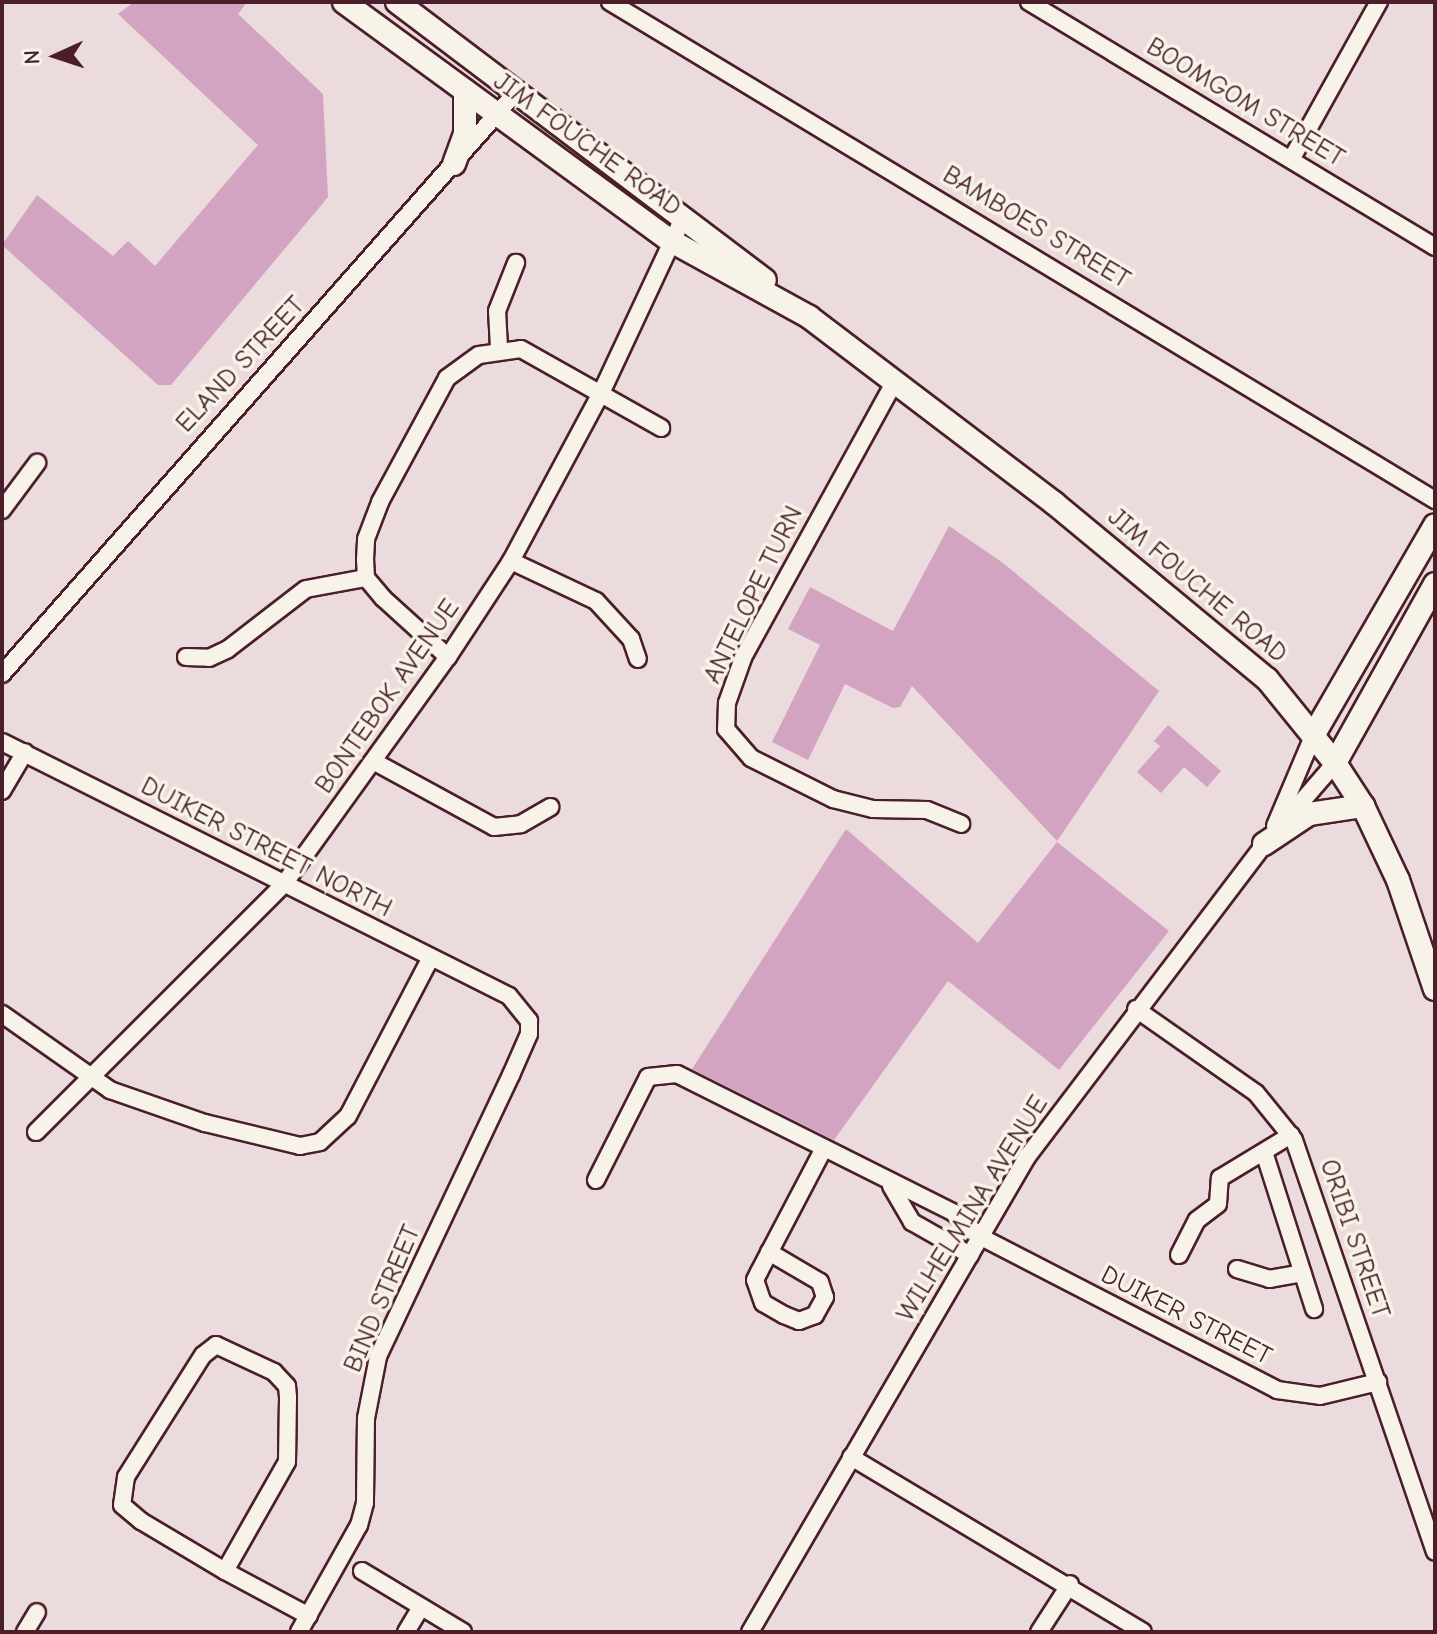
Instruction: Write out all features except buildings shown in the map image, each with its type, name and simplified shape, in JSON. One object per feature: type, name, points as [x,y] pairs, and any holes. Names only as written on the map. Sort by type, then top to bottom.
[{"type":"street","name":"JIM FOUCHE ROAD","points":[[344,2],[671,241],[809,317]]},
{"type":"street","name":"JIM FOUCHE ROAD","points":[[397,2],[895,381],[1221,638],[1267,679],[1314,734],[1363,806],[1398,880],[1435,989]]},
{"type":"street","name":"BAMBOES STREET","points":[[610,2],[1435,500]]},
{"type":"street","name":"BOOMGOM STREET","points":[[1029,2],[1435,247]]},
{"type":"street","points":[[1292,158],[1379,2]]},
{"type":"street","points":[[454,164],[467,124],[465,91]]},
{"type":"street","name":"ELAND STREET","points":[[2,674],[194,451],[517,91]]},
{"type":"street","name":"BONTEBOK AVENUE","points":[[36,1132],[284,884],[448,657],[511,561],[602,391],[682,220]]},
{"type":"street","points":[[499,348],[497,311],[516,263]]},
{"type":"street","points":[[448,657],[397,613],[366,578],[366,539],[433,399],[458,367],[499,348],[537,354],[661,428]]},
{"type":"street","name":"ANTELOPE TURN","points":[[895,381],[743,658],[727,703],[726,729],[731,741],[751,758],[833,799],[873,809],[927,810],[961,824]]},
{"type":"street","points":[[2,510],[37,463]]},
{"type":"street","points":[[1314,734],[1435,525]]},
{"type":"street","points":[[511,561],[596,601],[631,639],[638,659]]},
{"type":"street","points":[[186,657],[200,660],[228,649],[306,589],[366,578]]},
{"type":"street","points":[[1335,763],[1435,584]]},
{"type":"street","name":"WILHELMINA AVENUE","points":[[1268,839],[1314,734]]},
{"type":"street","name":"DUIKER STREET NORTH","points":[[2,742],[509,996]]},
{"type":"street","points":[[2,791],[25,752]]},
{"type":"street","points":[[373,761],[494,827],[521,824],[551,807]]},
{"type":"street","name":"WILHELMINA AVENUE","points":[[750,1632],[1027,1157],[1136,1009],[1268,839],[1335,763]]},
{"type":"street","points":[[1268,839],[1309,814],[1363,806]]},
{"type":"street","points":[[2,1014],[92,1076],[135,1101],[205,1123],[300,1146],[320,1142],[348,1116],[430,959]]},
{"type":"street","name":"BIND STREET","points":[[299,1632],[359,1525],[365,1503],[366,1418],[378,1357],[529,1034],[526,1014],[509,996]]},
{"type":"street","name":"ORIBI STREET","points":[[1136,1009],[1256,1093],[1291,1135],[1435,1551]]},
{"type":"street","name":"DUIKER STREET","points":[[596,1180],[648,1077],[655,1073],[677,1074],[963,1219],[981,1237],[1277,1390],[1320,1396],[1378,1382]]},
{"type":"street","points":[[1179,1255],[1197,1220],[1218,1204],[1220,1178],[1291,1135]]},
{"type":"street","points":[[769,1252],[820,1282],[825,1297],[815,1315],[799,1321],[763,1303],[755,1280],[769,1252],[823,1150]]},
{"type":"street","points":[[1264,1152],[1314,1309]]},
{"type":"street","points":[[887,1182],[912,1222],[970,1255]]},
{"type":"street","points":[[1237,1269],[1269,1279],[1302,1273]]},
{"type":"street","points":[[225,1571],[287,1462],[288,1397],[287,1386],[274,1372],[216,1345],[203,1355],[126,1477],[120,1495],[130,1515],[225,1571],[309,1616]]},
{"type":"street","points":[[851,1457],[1070,1584],[1143,1632]]},
{"type":"street","points":[[362,1571],[463,1632]]},
{"type":"street","points":[[1039,1632],[1070,1584]]},
{"type":"street","points":[[406,1632],[421,1607]]},
{"type":"street","points":[[25,1632],[37,1612]]}]
